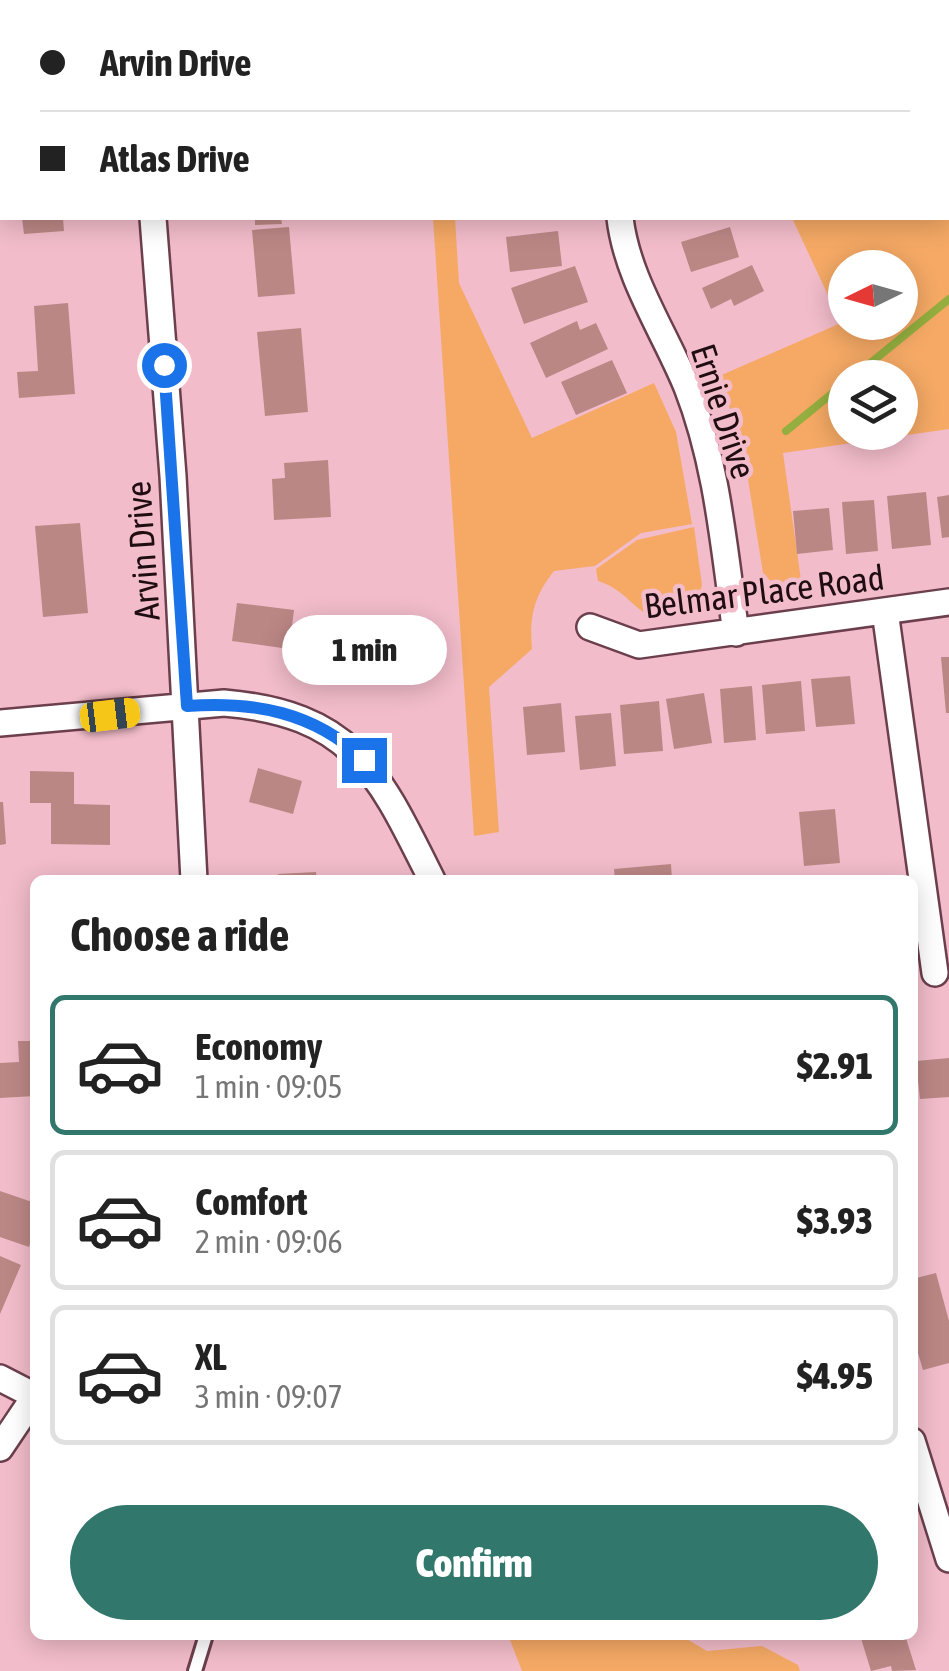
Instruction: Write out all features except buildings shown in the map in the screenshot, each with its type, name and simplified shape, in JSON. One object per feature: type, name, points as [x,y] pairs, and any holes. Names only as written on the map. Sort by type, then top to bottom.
[{"type":"street","name":"Arvin Drive","points":[[154,220],[187,706],[194,875]]},
{"type":"street","name":"Ernie Drive","points":[[620,220],[624,249],[687,387],[711,461],[736,634]]},
{"type":"street","name":"Belmar Place Road","points":[[590,627],[638,645],[949,602]]},
{"type":"street","points":[[885,611],[932,974]]},
{"type":"street","points":[[0,723],[224,703],[260,706],[300,718],[351,748],[375,774],[430,875]]},
{"type":"street","points":[[0,1378],[30,1393]]},
{"type":"street","points":[[0,1448],[30,1403]]},
{"type":"street","points":[[918,1460],[949,1559]]},
{"type":"lane","points":[[195,1671],[204,1640]]},
{"type":"shaded area","points":[[433,220],[455,220],[459,283],[532,438],[654,383],[676,432],[692,524],[641,533],[595,566],[554,571],[547,580],[534,607],[532,649],[489,687],[499,832],[474,836]]},
{"type":"shaded area","points":[[793,220],[949,220],[949,429],[918,433],[918,360],[828,360],[828,446],[783,453],[802,587],[776,587],[763,573],[741,436],[717,377],[828,329],[828,340],[918,340],[918,250],[828,250],[828,295]]},
{"type":"shaded area","points":[[694,527],[702,585],[697,604],[664,618],[652,616],[598,581],[596,569],[637,540]]},
{"type":"shaded area","points":[[510,1640],[688,1640],[707,1651],[762,1646],[798,1665],[800,1671],[522,1671]]},
{"type":"waterway","points":[[874,360],[949,299]]},
{"type":"waterway","points":[[786,431],[828,397]]},
{"type":"route","points":[[164,365],[187,706],[260,706],[300,718],[322,728],[364,760]]}]
